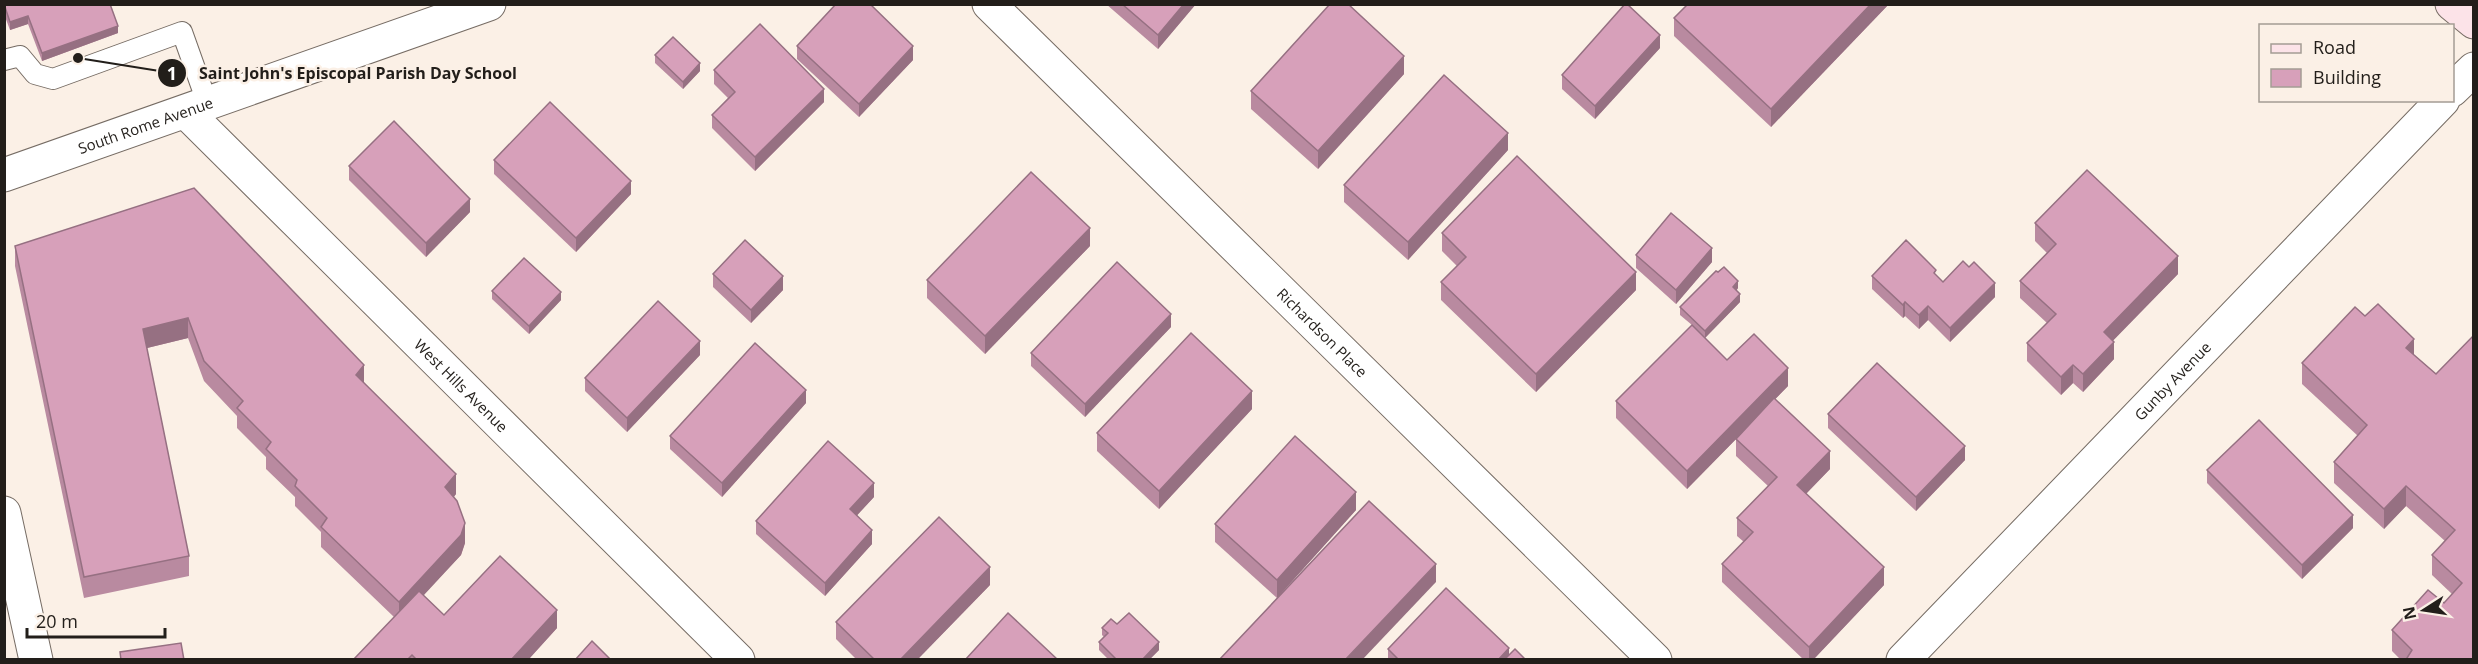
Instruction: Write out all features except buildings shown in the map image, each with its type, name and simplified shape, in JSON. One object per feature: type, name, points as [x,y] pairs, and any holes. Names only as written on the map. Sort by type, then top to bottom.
[{"type":"main road","points":[[2452,4],[2474,22]]},
{"type":"street","name":"South Rome Avenue","points":[[4,175],[489,4]]},
{"type":"street","name":"Richardson Place","points":[[989,4],[1655,660]]},
{"type":"street","points":[[2454,88],[2474,69]]},
{"type":"street","name":"Gunby Avenue","points":[[1903,660],[2441,102]]},
{"type":"street","name":"West Hills Avenue","points":[[197,108],[738,660]]},
{"type":"street","points":[[4,513],[36,660]]},
{"type":"lane","points":[[12,58],[35,74],[53,79],[182,32],[197,108]]},
{"type":"place","name":"Saint John's Episcopal Parish Day School","points":[[78,58]]}]
